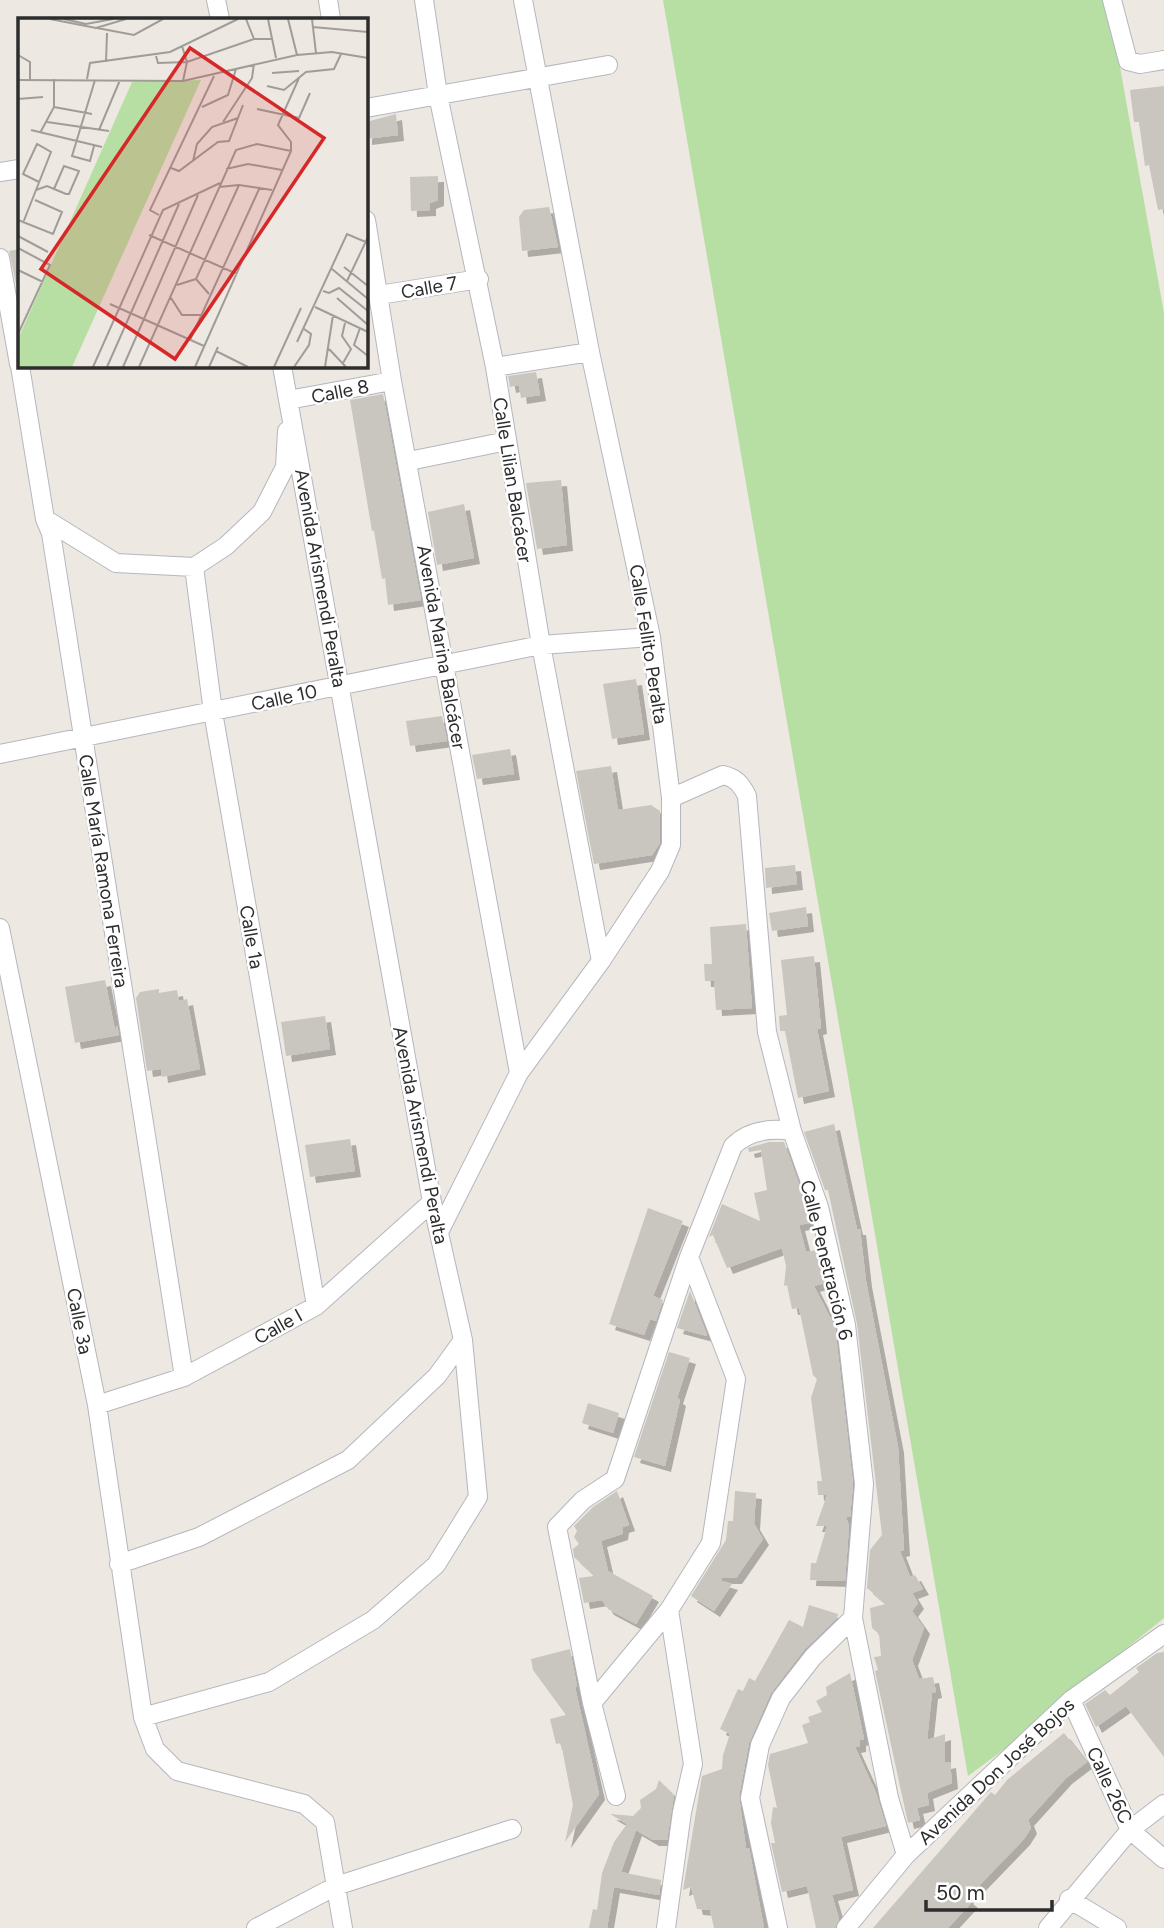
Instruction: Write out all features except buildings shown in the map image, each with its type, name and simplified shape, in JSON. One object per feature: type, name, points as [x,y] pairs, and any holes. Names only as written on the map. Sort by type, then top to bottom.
[{"type":"street","points":[[216,0],[220,18]]},
{"type":"street","points":[[328,0],[331,18]]},
{"type":"street","name":"Calle Lilian Balcácer","points":[[424,0],[438,95],[479,279],[541,645],[601,961]]},
{"type":"street","name":"Calle Fellito Peralta","points":[[439,1232],[519,1073],[601,961],[667,858],[671,845],[671,798],[652,637],[590,352],[523,0]]},
{"type":"street","points":[[1112,0],[1125,57],[1134,64],[1164,60]]},
{"type":"street","points":[[368,108],[608,65]]},
{"type":"street","points":[[0,172],[18,169]]},
{"type":"street","name":"Avenida Marina Balcácer","points":[[368,232],[392,381],[409,461],[519,1073]]},
{"type":"street","name":"Calle María Ramona Ferreira","points":[[0,258],[18,351]]},
{"type":"street","name":"Calle 7","points":[[379,295],[479,279]]},
{"type":"street","points":[[495,367],[590,352]]},
{"type":"street","name":"Calle María Ramona Ferreira","points":[[21,368],[45,519],[51,533],[184,1377]]},
{"type":"street","points":[[45,519],[116,564],[194,566],[226,546],[262,512],[285,467],[288,400],[275,368]]},
{"type":"street","name":"Avenida Arismendi Peralta","points":[[143,1717],[269,1682],[373,1620],[436,1565],[478,1497],[463,1340],[432,1202],[282,368]]},
{"type":"street","name":"Calle 8","points":[[288,400],[392,381]]},
{"type":"street","points":[[409,461],[507,441]]},
{"type":"street","name":"Calle 1a","points":[[194,566],[213,712],[316,1306]]},
{"type":"street","name":"Calle 10","points":[[0,754],[541,645],[652,637]]},
{"type":"street","name":"Calle Penetración 6","points":[[671,798],[723,775],[733,777],[747,796],[767,1032],[792,1131],[819,1207],[846,1325],[864,1483],[853,1618],[889,1798],[906,1855]]},
{"type":"street","name":"Calle 3a","points":[[0,928],[97,1405],[118,1564],[143,1717],[155,1749],[177,1771],[304,1804],[325,1822],[343,1928]]},
{"type":"street","points":[[616,1796],[592,1703],[557,1527],[583,1500],[615,1479],[689,1257],[733,1146],[741,1138],[774,1128],[792,1131]]},
{"type":"street","name":"Calle I","points":[[97,1405],[184,1377],[316,1306],[432,1202]]},
{"type":"street","points":[[592,1703],[669,1610],[711,1544],[736,1379],[689,1257]]},
{"type":"street","points":[[118,1564],[199,1537],[348,1460],[437,1376],[463,1340]]},
{"type":"street","points":[[666,1928],[682,1812],[693,1764],[669,1610]]},
{"type":"street","points":[[778,1928],[750,1798],[760,1745],[781,1698],[813,1657],[853,1618]]},
{"type":"street","name":"Avenida Don José Bojos","points":[[846,1928],[906,1855],[1070,1700],[1164,1634]]},
{"type":"street","name":"Calle 26C","points":[[1070,1700],[1130,1830],[1164,1859]]},
{"type":"street","points":[[1048,1928],[1069,1899],[1130,1830],[1164,1804]]},
{"type":"street","points":[[256,1928],[336,1886],[512,1829]]},
{"type":"street","points":[[1069,1899],[1117,1928]]},
{"type":"green space","points":[[663,0],[1108,0],[1164,313],[1164,1618],[1081,1685],[1071,1700],[968,1776]]}]
